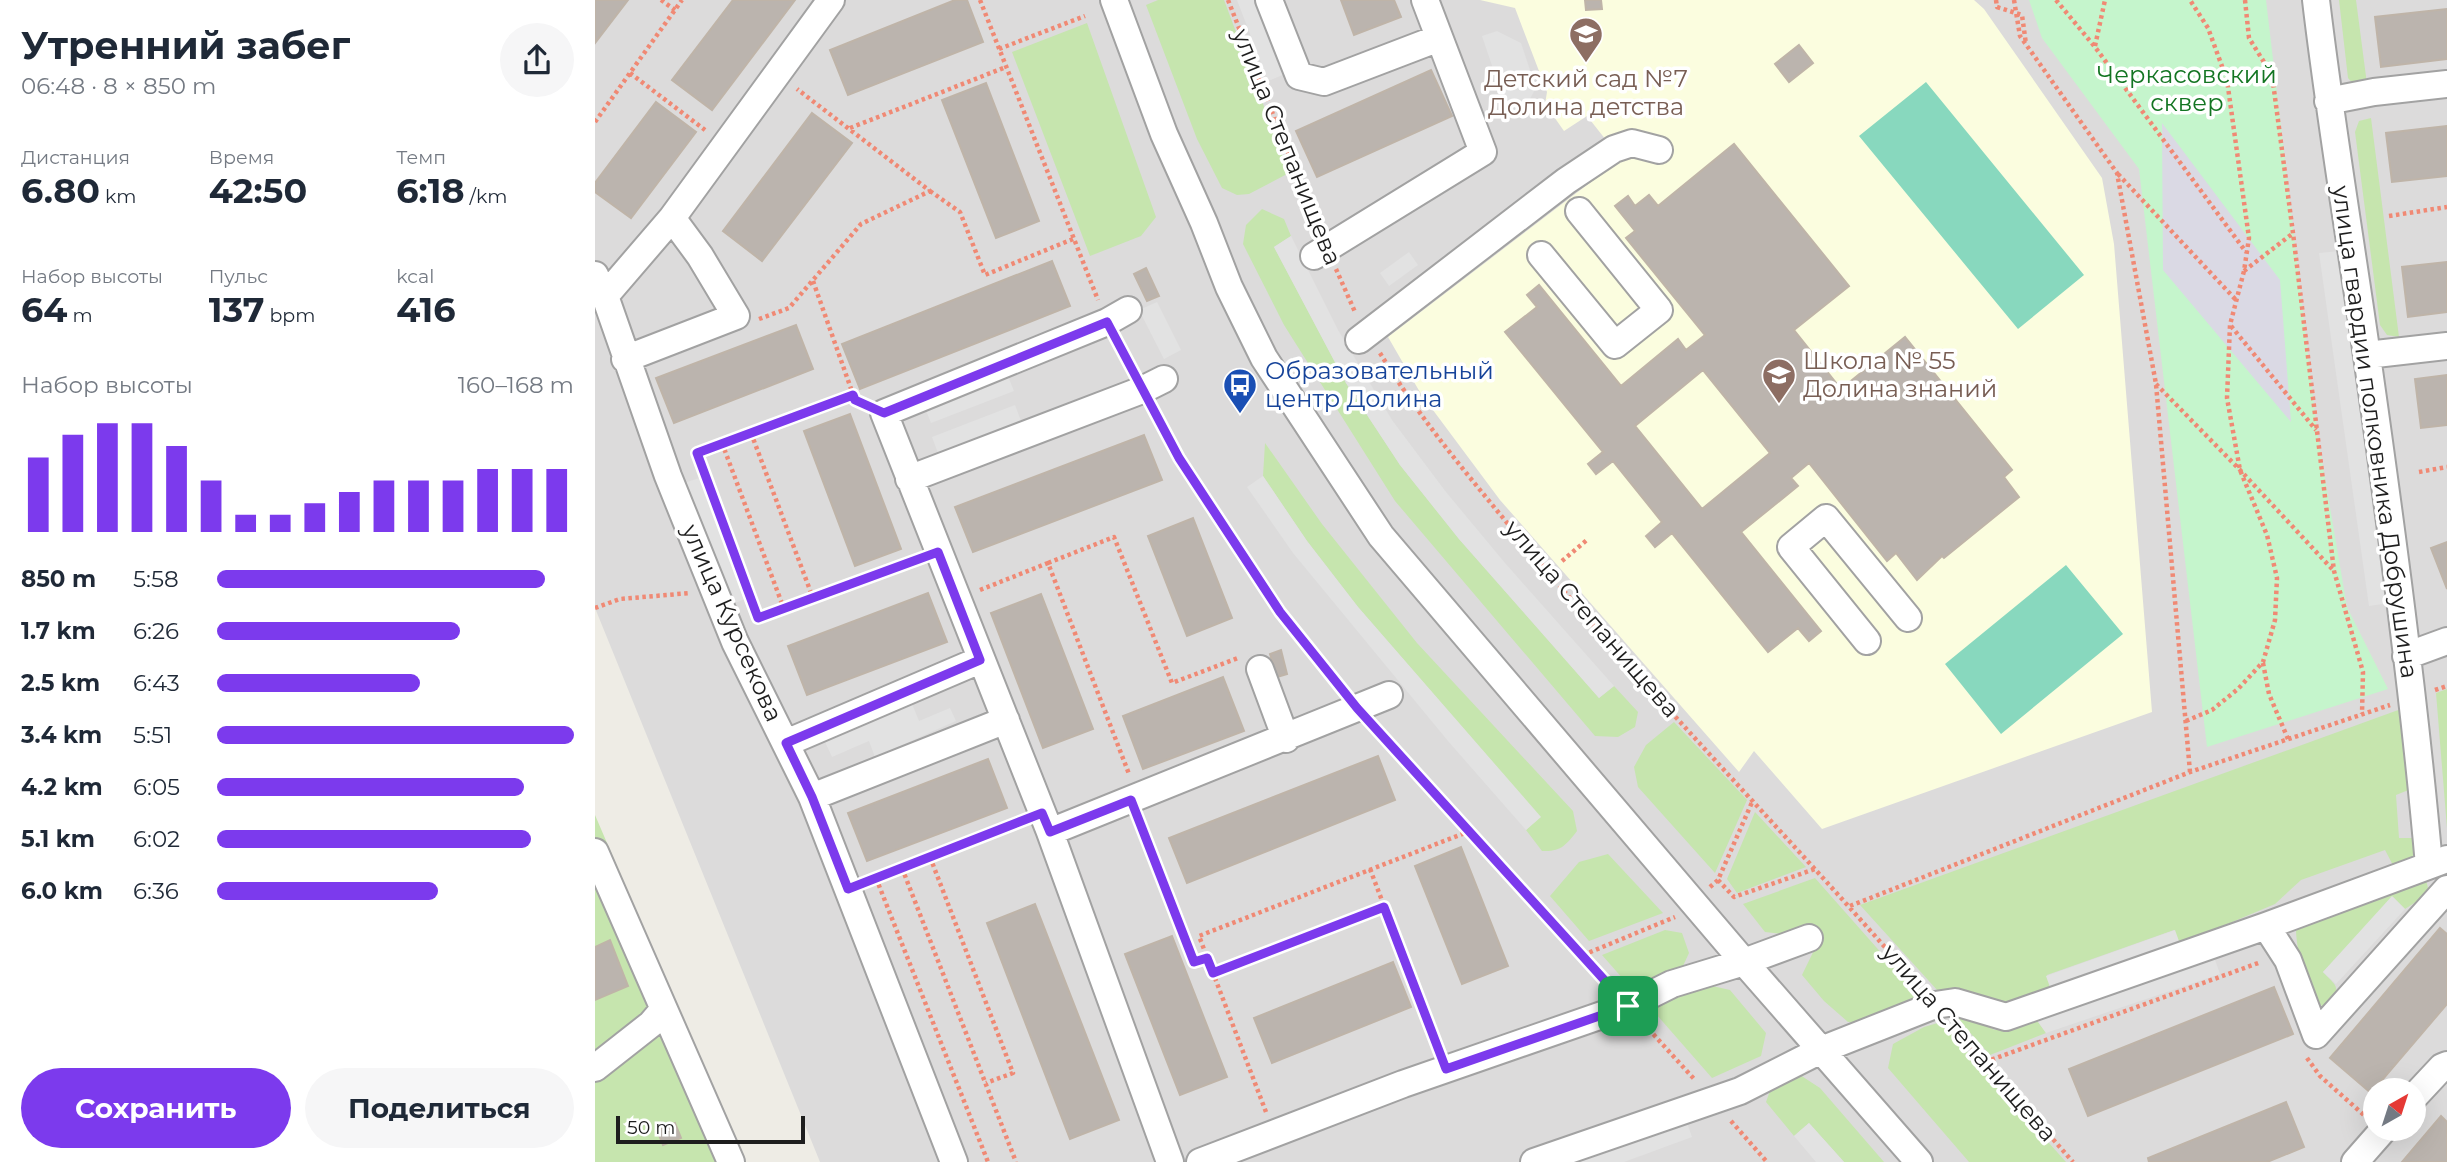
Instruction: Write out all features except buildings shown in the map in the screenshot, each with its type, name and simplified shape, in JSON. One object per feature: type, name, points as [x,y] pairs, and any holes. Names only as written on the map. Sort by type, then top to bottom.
[{"type":"street","points":[[600,286],[672,218],[831,0]]},
{"type":"street","points":[[1114,0],[1164,134],[1229,287],[1264,358],[1381,536],[1744,962],[1919,1162]]},
{"type":"street","points":[[1269,0],[1299,76],[1324,82],[1440,38]]},
{"type":"street","points":[[1320,252],[1483,152],[1425,0]]},
{"type":"street","name":"улица гвардии полковника Добрушина","points":[[2316,0],[2327,101],[2367,355],[2406,656],[2438,862]]},
{"type":"street","points":[[2327,101],[2374,92],[2447,84]]},
{"type":"street","points":[[1363,337],[1566,181],[1613,149],[1632,143],[1659,150]]},
{"type":"street","points":[[1541,255],[1615,345],[1658,310],[1579,211]]},
{"type":"street","points":[[625,359],[736,316],[700,256],[672,218]]},
{"type":"street","name":"улица Курсекова","points":[[600,286],[668,476],[735,642],[812,797],[954,1162]]},
{"type":"street","points":[[1117,316],[884,413],[1046,823],[1170,1162]]},
{"type":"street","points":[[2367,355],[2447,346]]},
{"type":"street","points":[[909,479],[1153,384]]},
{"type":"street","points":[[1867,641],[1791,547],[1826,518],[1907,618]]},
{"type":"street","points":[[2406,656],[2447,641]]},
{"type":"street","points":[[786,743],[980,660]]},
{"type":"street","points":[[1260,669],[1286,739]]},
{"type":"street","points":[[1046,823],[1135,799],[1389,695]]},
{"type":"street","points":[[812,797],[1006,720]]},
{"type":"street","points":[[595,852],[731,1162]]},
{"type":"street","points":[[1534,1162],[1740,1091],[1821,1050],[1935,1005],[1955,1002],[2006,1017],[2266,926],[2438,862]]},
{"type":"street","points":[[2266,926],[2284,954],[2316,1035],[2447,889]]},
{"type":"street","points":[[1200,1162],[1446,1069],[1628,1006],[1672,984],[1809,938]]},
{"type":"street","points":[[595,1068],[652,1024],[663,1010]]},
{"type":"street","points":[[2426,1084],[2447,1065]]},
{"type":"street","points":[[2355,1162],[2366,1141]]},
{"type":"path","points":[[661,0],[675,10]]},
{"type":"path","points":[[595,122],[682,0]]},
{"type":"path","points":[[980,0],[1073,240],[1153,384],[1179,458],[1234,545],[1280,612],[1357,708],[1767,1162]]},
{"type":"path","name":"улица Степанищева","points":[[1228,0],[1294,171],[1320,252],[1350,304],[1363,337],[1453,457],[1556,583],[1850,906],[2073,1162]]},
{"type":"path","points":[[1996,0],[1997,7],[2016,13]]},
{"type":"path","points":[[2014,0],[2019,36],[2117,173],[2236,300]]},
{"type":"path","points":[[2056,0],[2095,47],[2246,253]]},
{"type":"path","points":[[2095,47],[2105,0]]},
{"type":"path","points":[[2190,0],[2208,28],[2227,80],[2249,238],[2244,271],[2230,325],[2227,398],[2240,470],[2267,535],[2277,578],[2275,620],[2263,663],[2269,694],[2288,739]]},
{"type":"path","points":[[2245,0],[2249,38],[2271,75],[2334,571],[2363,672],[2362,714]]},
{"type":"path","points":[[999,49],[1086,16]]},
{"type":"path","points":[[849,129],[1006,67]]},
{"type":"path","points":[[630,73],[725,145]]},
{"type":"path","points":[[777,74],[960,212],[985,275],[1073,240]]},
{"type":"path","points":[[2117,173],[2156,384],[2190,772]]},
{"type":"path","points":[[736,316],[758,320],[789,308],[861,224],[930,191]]},
{"type":"path","points":[[2389,216],[2447,207]]},
{"type":"path","points":[[2244,271],[2293,233]]},
{"type":"path","points":[[813,280],[855,400],[884,413]]},
{"type":"path","points":[[2230,325],[2316,431]]},
{"type":"path","points":[[2156,384],[2334,571]]},
{"type":"path","points":[[853,395],[697,453],[758,618],[938,552]]},
{"type":"path","points":[[751,433],[813,598]]},
{"type":"path","points":[[722,443],[784,609]]},
{"type":"path","points":[[2419,472],[2447,467]]},
{"type":"path","points":[[957,599],[1114,537],[1172,683],[1246,656],[1260,669]]},
{"type":"path","points":[[1562,561],[1588,539]]},
{"type":"path","points":[[1048,563],[1194,962],[1207,958]]},
{"type":"path","points":[[595,608],[620,599],[714,590]]},
{"type":"path","points":[[2186,721],[2213,710],[2263,663]]},
{"type":"path","points":[[1850,906],[2190,772],[2412,698]]},
{"type":"path","points":[[848,889],[930,857],[1046,823]]},
{"type":"path","points":[[1274,1133],[1199,936],[1469,831]]},
{"type":"path","points":[[930,857],[1013,1073],[986,1083]]},
{"type":"path","points":[[902,868],[1016,1162]]},
{"type":"path","points":[[1370,869],[1446,1069]]},
{"type":"path","points":[[1718,880],[1734,897],[1815,869]]},
{"type":"path","points":[[876,878],[988,1162]]},
{"type":"path","points":[[1213,973],[1384,907]]},
{"type":"path","points":[[1985,1062],[2284,954]]},
{"type":"path","points":[[2316,1035],[2307,1060],[2320,1076],[2363,1113]]},
{"type":"shaded area","points":[[595,0],[2447,0],[2447,1162],[820,1162],[595,608]]},
{"type":"shaded area","points":[[1237,0],[1256,0],[1285,74],[1268,81]]},
{"type":"shaded area","name":"Школа № 55 Долина знаний","points":[[1480,0],[1974,0],[1984,9],[2102,178],[2114,244],[2152,712],[1822,829],[1754,751],[1739,772],[1500,500],[1421,394],[1388,337],[1621,159],[1587,116],[1564,131],[1545,104],[1547,92],[1515,8]]},
{"type":"shaded area","points":[[1497,31],[1521,43],[1536,88],[1527,104],[1507,110],[1482,36]]},
{"type":"shaded area","points":[[2162,123],[2280,280],[2291,422],[2163,270]]},
{"type":"shaded area","points":[[1291,236],[1338,330],[1392,420],[1446,492],[1505,563],[1614,686],[1599,698],[1459,539],[1400,465],[1346,383],[1274,247]]},
{"type":"shaded area","points":[[2340,251],[2389,603],[2369,606],[2319,253]]},
{"type":"shaded area","points":[[1409,252],[1418,265],[1389,286],[1380,273]]},
{"type":"shaded area","points":[[1157,302],[1181,350],[1164,359],[1139,310]]},
{"type":"shaded area","points":[[1008,376],[1014,391],[931,423],[925,408]]},
{"type":"shaded area","points":[[1015,405],[1021,421],[938,453],[932,437]]},
{"type":"shaded area","points":[[1263,476],[1307,541],[1358,607],[1541,817],[1526,830],[1448,741],[1293,553],[1247,487]]},
{"type":"shaded area","points":[[699,478],[745,599],[730,605],[684,483]]},
{"type":"shaded area","points":[[912,704],[919,721],[950,708],[956,721],[875,757],[869,741],[832,757],[825,742]]},
{"type":"shaded area","points":[[2392,896],[2405,909],[2336,984],[2323,972]]},
{"type":"shaded area","points":[[2175,930],[2180,944],[2051,990],[2046,976]]},
{"type":"shaded area","points":[[2214,957],[2220,974],[2046,1033],[2036,1019]]},
{"type":"shaded area","points":[[1686,1120],[1692,1137],[1624,1162],[1574,1162]]},
{"type":"shaded area","points":[[1809,1123],[1844,1162],[1816,1162],[1794,1136]]},
{"type":"green space","points":[[1158,0],[1224,0],[1289,173],[1249,194],[1237,195],[1222,188],[1197,139],[1146,5]]},
{"type":"green space","name":"Черкасовский сквер","points":[[2029,0],[2266,0],[2317,431],[2347,607],[2388,689],[2207,747],[2139,169],[2042,38]]},
{"type":"green space","points":[[2339,0],[2356,0],[2367,84],[2355,86],[2348,78]]},
{"type":"green space","points":[[1087,23],[1156,217],[1141,236],[1090,256],[1012,52]]},
{"type":"green space","points":[[1926,82],[2084,275],[2018,329],[1859,136]]},
{"type":"green space","points":[[2371,118],[2399,337],[2387,335],[2380,325],[2355,132],[2359,121]]},
{"type":"green space","points":[[1262,209],[1284,219],[1291,236],[1274,247],[1346,383],[1400,465],[1459,539],[1599,698],[1614,686],[1638,712],[1635,727],[1618,737],[1595,736],[1395,501],[1284,325],[1243,244],[1246,225]]},
{"type":"green space","points":[[1265,443],[1322,524],[1417,643],[1573,811],[1577,831],[1563,847],[1542,851],[1526,830],[1540,817],[1358,607],[1307,541],[1263,476]]},
{"type":"green space","points":[[2066,565],[2123,634],[2001,734],[1945,664]]},
{"type":"green space","points":[[2447,689],[2447,828],[2436,693]]},
{"type":"green space","points":[[2401,709],[2411,789],[2396,795],[2399,838],[2416,838],[2414,855],[2395,869],[2385,850],[2301,880],[2275,904],[2180,944],[2174,930],[2047,975],[2051,990],[2003,1008],[1960,989],[1938,991],[1860,905]]},
{"type":"green space","points":[[1674,722],[1747,800],[1715,873],[1638,787],[1634,767],[1646,745]]},
{"type":"green space","points":[[1755,812],[1806,867],[1737,893],[1727,879]]},
{"type":"green space","points":[[595,815],[744,1162],[595,1162]]},
{"type":"green space","points":[[1608,854],[1663,913],[1589,941],[1550,896],[1579,862]]},
{"type":"green space","points":[[1815,878],[1922,999],[1869,1023],[1848,1022],[1824,1001],[1802,975],[1820,938],[1765,932],[1743,904]]},
{"type":"green space","points":[[2426,880],[2428,888],[2422,898],[2405,909],[2393,897],[2323,972],[2334,983],[2336,993],[2333,1005],[2323,1007],[2317,1001],[2303,972],[2296,931],[2304,924]]},
{"type":"green space","points":[[1665,930],[1682,933],[1689,953],[1683,966],[1631,988],[1602,955]]},
{"type":"green space","points":[[1708,985],[1730,990],[1766,1033],[1761,1056],[1712,1078],[1649,1006]]},
{"type":"green space","points":[[1960,1014],[1995,1030],[2036,1019],[2046,1033],[1990,1055],[1955,1016]]},
{"type":"green space","points":[[1941,1022],[2066,1162],[1969,1162],[1888,1068],[1893,1044],[1924,1027]]},
{"type":"green space","points":[[1797,1073],[1820,1088],[1884,1162],[1844,1162],[1809,1123],[1794,1136],[1766,1102],[1772,1085]]},
{"type":"place","name":"Детский сад №7 Долина детства","points":[[1586,64]]},
{"type":"place","name":"Школа № 55 Долина знаний","points":[[1779,405]]},
{"type":"place","name":"Образовательный центр Долина","points":[[1240,415]]},
{"type":"route","points":[[1107,322],[1179,458],[1226,534],[1280,612],[1357,708],[1628,1006],[1446,1069],[1384,907],[1213,973],[1207,958],[1194,962],[1131,800],[1050,832],[1042,813],[848,889],[812,797],[786,743],[980,660],[938,552],[758,618],[697,453],[853,395],[855,400],[884,413],[1107,322]]}]
